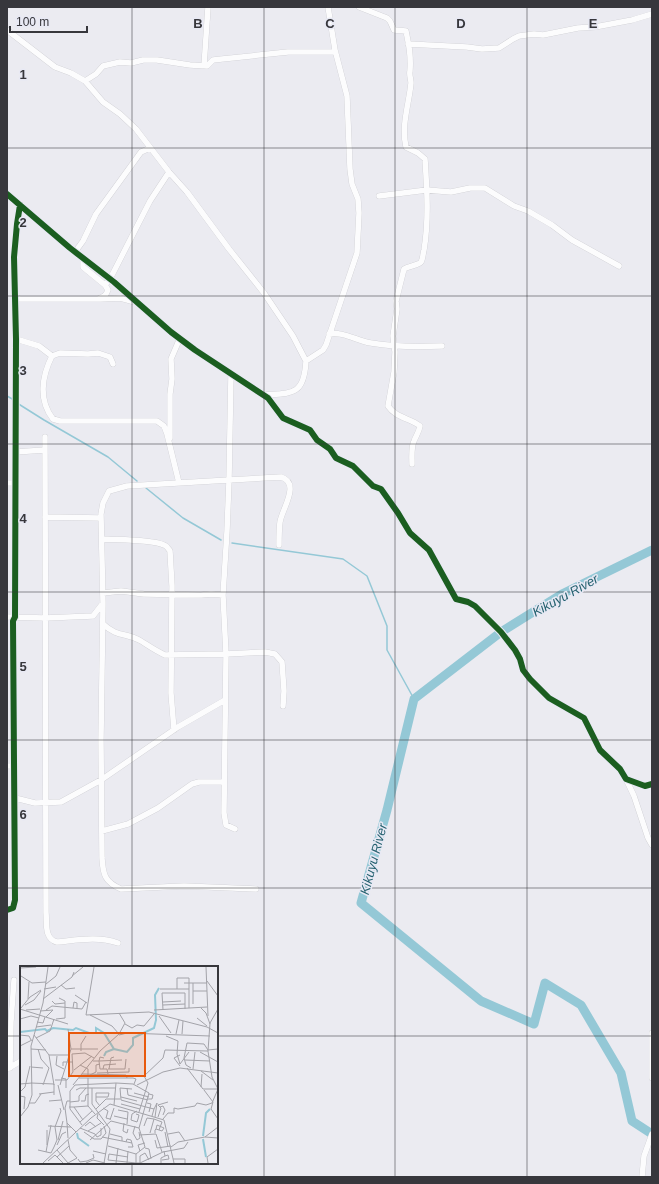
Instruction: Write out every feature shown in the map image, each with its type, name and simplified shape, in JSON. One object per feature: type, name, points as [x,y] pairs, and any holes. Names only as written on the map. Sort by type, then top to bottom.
[{"type":"street","points":[[204,66],[208,7]]},
{"type":"street","points":[[306,361],[323,350],[326,345],[357,253],[359,213],[358,199],[352,184],[350,169],[347,96],[336,52],[328,7]]},
{"type":"street","points":[[359,7],[387,18],[394,30],[406,31],[411,58],[411,82],[404,142],[406,147],[418,153],[425,159],[427,190],[425,243],[422,260],[419,264],[410,265],[404,269],[396,301],[397,309],[393,336],[393,346],[396,352],[388,406],[392,412],[420,426],[419,434],[414,441],[412,449],[412,464]]},
{"type":"street","points":[[408,44],[426,44],[443,47],[448,46],[482,49],[499,48],[519,36],[534,34],[544,35],[578,28],[595,27],[632,20],[652,14]]},
{"type":"street","points":[[7,30],[55,67],[85,80],[103,102],[120,114],[136,129],[168,172],[186,192],[229,250],[264,293],[293,336],[306,361],[306,372],[303,381],[292,393],[263,394]]},
{"type":"street","points":[[85,80],[96,74],[103,66],[120,62],[131,63],[143,60],[156,60],[207,66],[213,60],[222,59],[288,52],[336,52]]},
{"type":"street","points":[[75,252],[83,241],[96,214],[136,158],[141,152],[150,148]]},
{"type":"street","points":[[105,285],[110,279],[150,200],[168,172]]},
{"type":"street","points":[[379,196],[427,190],[451,192],[470,188],[485,188],[509,203],[528,211],[552,225],[572,240],[619,266]]},
{"type":"street","points":[[7,194],[180,338],[231,374],[263,394],[271,401],[283,418],[310,430],[317,440],[330,449],[336,458],[353,466],[373,486],[381,489],[410,533],[429,550],[456,599],[468,602],[478,608],[501,632],[515,650],[520,659],[523,670],[549,698],[584,718],[600,750],[620,769],[626,779],[634,796],[648,838],[652,845]]},
{"type":"street","points":[[7,910],[13,908],[15,900],[13,621],[15,617],[16,339],[14,257],[16,224],[20,205]]},
{"type":"street","points":[[83,258],[84,267],[105,285],[108,290],[106,294],[98,299]]},
{"type":"street","points":[[15,297],[20,299],[120,298],[137,302]]},
{"type":"street","points":[[329,334],[336,333],[370,343],[393,346],[442,346]]},
{"type":"street","points":[[170,444],[170,394],[172,379],[171,359],[180,338]]},
{"type":"street","points":[[16,339],[39,346],[52,356]]},
{"type":"street","points":[[113,364],[110,357],[98,353],[60,353],[52,356],[45,372],[43,392],[45,406],[53,419],[60,421],[157,421],[164,426],[180,483]]},
{"type":"street","points":[[231,374],[228,531],[223,595],[226,654],[224,782],[226,825],[235,829]]},
{"type":"street","points":[[45,436],[46,912],[48,936],[52,941],[57,942],[106,939],[118,943]]},
{"type":"street","points":[[15,452],[45,450]]},
{"type":"street","points":[[256,888],[184,886],[121,888],[112,885],[106,879],[103,870],[101,780],[103,503],[109,491],[127,486],[281,477],[290,482],[290,493],[280,521],[279,545]]},
{"type":"street","points":[[7,483],[15,483]]},
{"type":"street","points":[[45,517],[102,518]]},
{"type":"street","points":[[102,539],[155,542],[168,547],[171,559],[171,693],[174,730]]},
{"type":"street","points":[[103,593],[121,591],[130,593],[223,595]]},
{"type":"street","points":[[7,617],[45,618],[93,616],[103,603]]},
{"type":"street","points":[[103,624],[110,631],[132,637],[141,641],[157,652],[166,655],[265,652],[275,654],[282,662],[284,690],[283,706]]},
{"type":"street","points":[[15,798],[46,803],[61,802],[101,780],[174,730],[225,700]]},
{"type":"street","points":[[7,766],[15,766]]},
{"type":"street","points":[[626,779],[652,790]]},
{"type":"street","points":[[102,831],[128,824],[158,808],[192,784],[199,782],[224,782]]},
{"type":"street","points":[[645,786],[652,784]]},
{"type":"street","points":[[8,1068],[14,980]]},
{"type":"street","points":[[652,1033],[652,1078]]},
{"type":"street","points":[[8,1068],[20,1062]]},
{"type":"street","points":[[642,1177],[644,1156],[652,1134]]},
{"type":"waterway","points":[[7,396],[14,400]]},
{"type":"waterway","points":[[17,403],[108,457],[137,481]]},
{"type":"waterway","points":[[146,488],[183,518],[221,540]]},
{"type":"waterway","points":[[232,543],[343,559],[367,576],[387,626],[387,650],[414,699]]},
{"type":"waterway","name":"Kikuyu River","points":[[652,550],[562,594],[501,632],[414,699],[387,810],[361,903],[481,1001],[534,1024],[545,983],[581,1005],[621,1073],[632,1121],[652,1134]]},
{"type":"cycle path","points":[[7,194],[70,248],[114,282],[171,332],[195,350],[268,398],[283,418],[310,430],[317,440],[330,449],[336,458],[353,466],[373,486],[381,489],[410,533],[429,550],[456,599],[468,602],[475,606],[501,632],[515,650],[520,659],[523,670],[549,698],[584,718],[600,750],[620,769],[626,779],[645,786],[652,784]]},
{"type":"cycle path","points":[[7,910],[13,908],[15,900],[13,621],[15,617],[16,339],[14,257],[20,205]]}]
